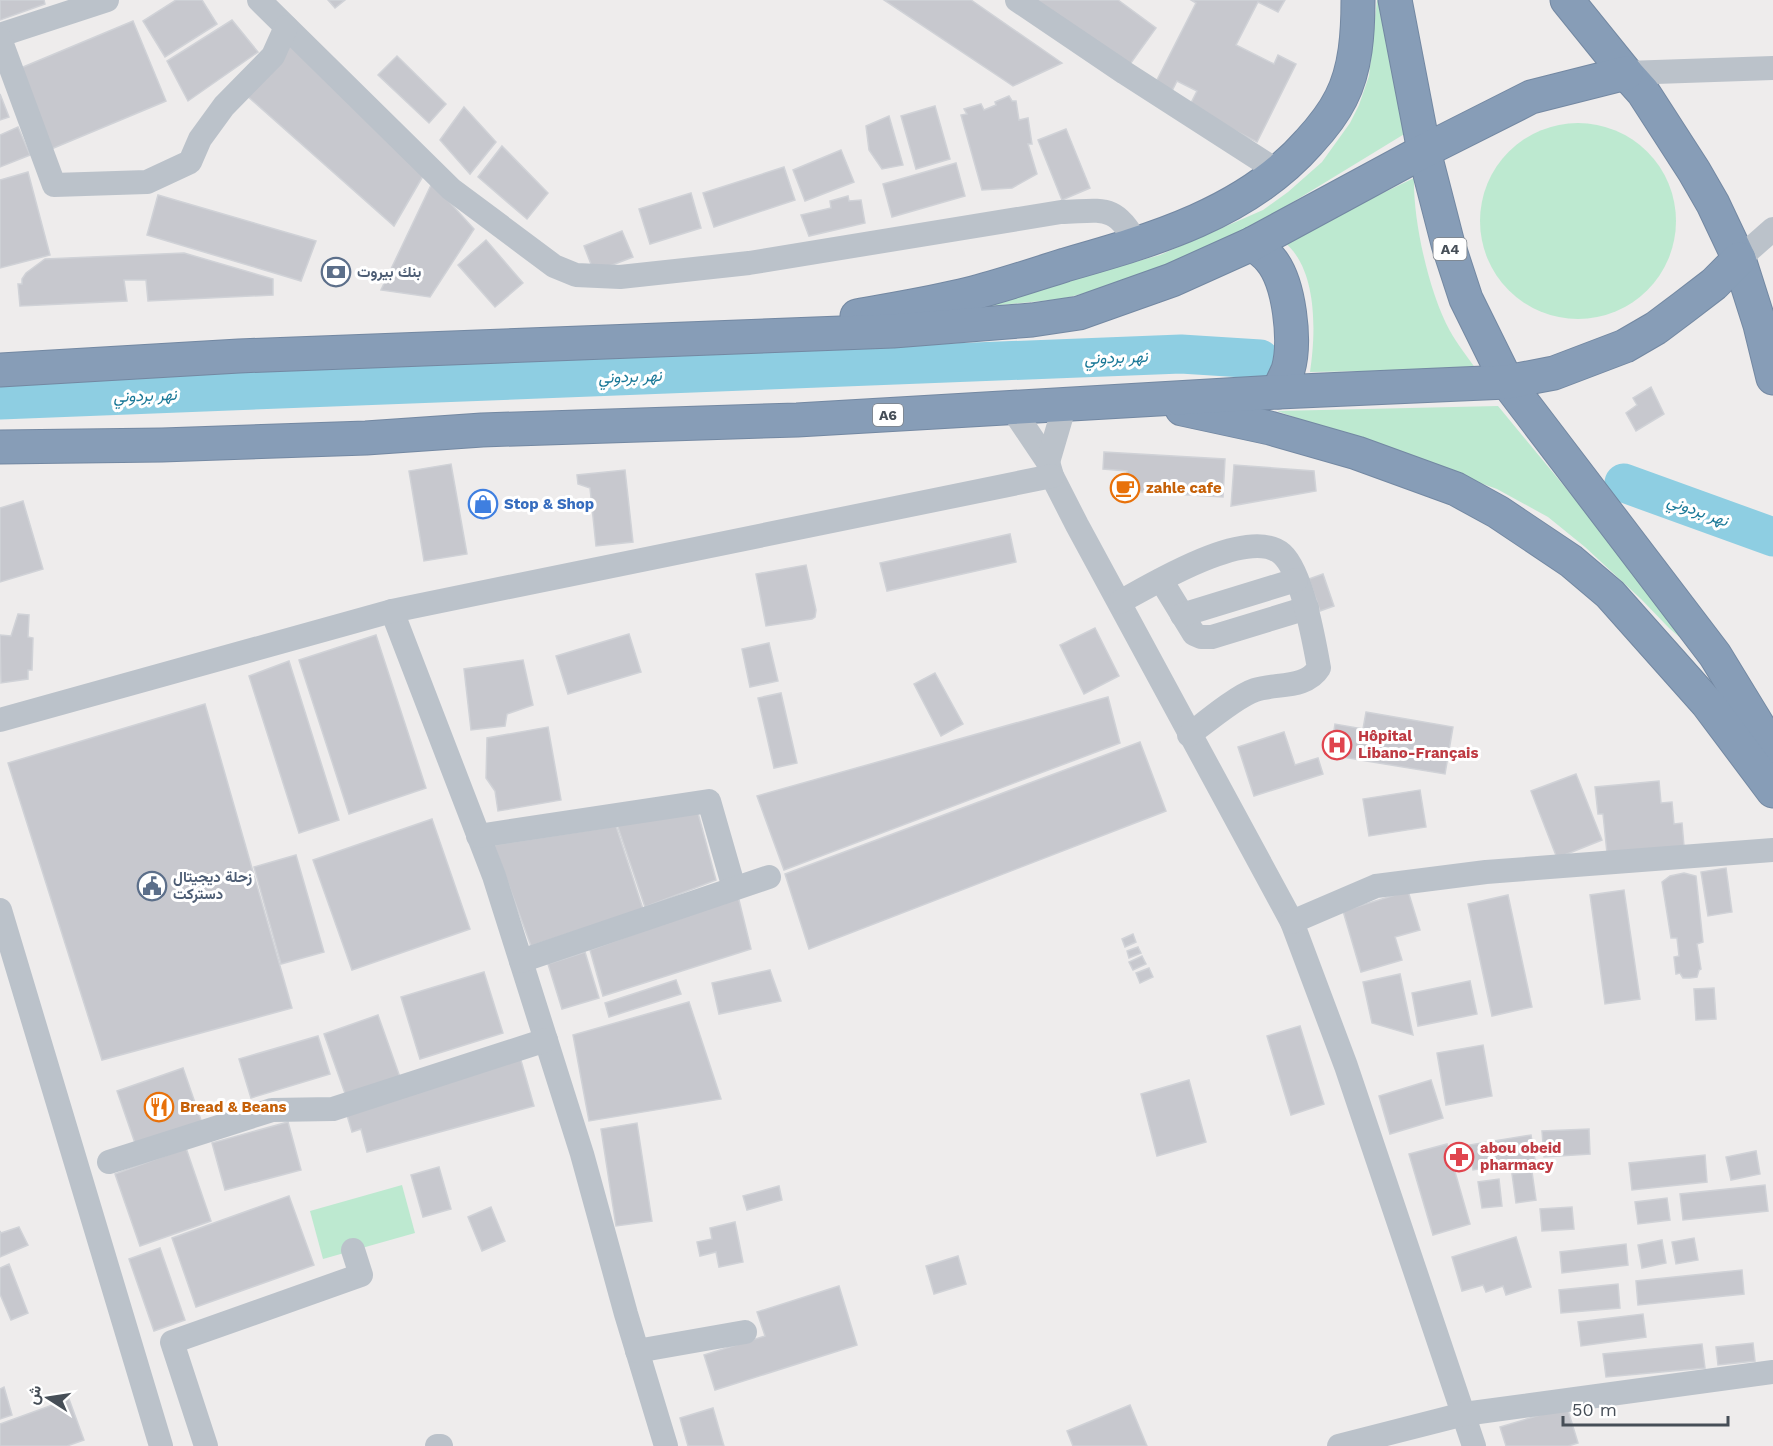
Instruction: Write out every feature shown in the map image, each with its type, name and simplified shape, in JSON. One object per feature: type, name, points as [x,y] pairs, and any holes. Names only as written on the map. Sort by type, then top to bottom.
[{"type":"highway","points":[[797,334],[834,320],[969,294],[1137,244],[1195,223],[1237,201],[1280,172],[1297,156],[1320,129],[1341,98],[1350,74],[1355,49],[1358,0]]},
{"type":"highway","name":"A4","points":[[1395,0],[1424,151],[1448,244],[1466,299],[1507,382],[1715,655],[1773,753]]},
{"type":"highway","points":[[1567,0],[1643,92],[1694,171],[1739,259],[1760,325],[1773,378]]},
{"type":"highway","points":[[0,370],[239,356],[976,325],[1079,313],[1172,280],[1252,244],[1501,110],[1531,97],[1626,73]]},
{"type":"highway","points":[[1252,244],[1269,257],[1274,264],[1287,300],[1292,339],[1287,370],[1278,392]]},
{"type":"highway","name":"A6","points":[[0,447],[355,439],[482,430],[796,420],[1278,392],[1507,382],[1554,372],[1626,346],[1656,328],[1714,284],[1739,259]]},
{"type":"highway","points":[[1111,402],[1171,406],[1323,442],[1456,489],[1498,512],[1571,561],[1610,594],[1707,703],[1773,791]]},
{"type":"street","points":[[107,0],[0,37],[54,185],[147,182],[190,162],[200,139],[224,106],[273,56],[286,27]]},
{"type":"street","points":[[260,0],[451,189],[554,266],[576,275],[620,277],[749,263],[1061,212],[1111,213],[1122,219],[1137,244]]},
{"type":"street","points":[[1017,0],[1125,73],[1280,172]]},
{"type":"street","points":[[1626,73],[1773,68]]},
{"type":"street","points":[[1739,259],[1773,229]]},
{"type":"street","points":[[1050,469],[1065,404]]},
{"type":"street","points":[[1011,407],[1050,469],[1189,735],[1292,922],[1346,1066],[1473,1446]]},
{"type":"street","points":[[0,720],[392,612],[1050,469]]},
{"type":"street","points":[[1120,602],[1188,565],[1226,552],[1256,547],[1274,549],[1286,559],[1307,608],[1318,668],[1314,676],[1305,681],[1255,690],[1222,710],[1189,735]]},
{"type":"street","points":[[1161,580],[1194,634],[1205,638],[1307,608]]},
{"type":"street","points":[[1182,615],[1296,580]]},
{"type":"street","points":[[392,612],[494,876],[582,1154],[666,1446]]},
{"type":"street","points":[[478,836],[709,801],[734,888]]},
{"type":"street","points":[[1292,922],[1376,886],[1486,872],[1773,850]]},
{"type":"street","points":[[521,961],[769,877]]},
{"type":"street","points":[[0,910],[161,1446]]},
{"type":"street","points":[[109,1162],[272,1110],[333,1108],[546,1040]]},
{"type":"street","points":[[206,1446],[172,1341],[361,1275],[353,1250]]},
{"type":"street","points":[[637,1351],[746,1332]]},
{"type":"street","points":[[1339,1446],[1464,1414],[1773,1372]]},
{"type":"green space","points":[[1377,0],[1388,0],[1406,133],[1234,238],[1106,288],[1061,299],[970,308],[1160,255],[1263,210],[1288,192],[1322,162],[1350,123],[1359,105],[1369,76]]},
{"type":"green space","points":[[1578,123],[1597,125],[1615,131],[1632,140],[1647,152],[1659,167],[1668,184],[1674,202],[1676,221],[1674,240],[1668,258],[1659,275],[1647,290],[1632,302],[1615,311],[1597,317],[1578,319],[1559,317],[1541,311],[1524,302],[1509,290],[1497,275],[1488,258],[1482,240],[1480,221],[1482,202],[1488,184],[1497,167],[1509,152],[1524,140],[1541,131],[1559,125]]},
{"type":"green space","points":[[1414,178],[1419,235],[1435,297],[1450,331],[1476,369],[1310,372],[1313,321],[1309,284],[1303,267],[1283,241]]},
{"type":"green space","points":[[1498,406],[1712,665],[1669,628],[1585,547],[1548,517],[1497,489],[1277,411]]},
{"type":"green space","points":[[402,1185],[415,1233],[323,1259],[310,1211]]},
{"type":"building","points":[[0,0],[44,0],[45,4],[0,20]]},
{"type":"building","points":[[176,0],[202,0],[217,24],[165,57],[143,21]]},
{"type":"building","points":[[328,0],[345,0],[335,8]]},
{"type":"building","points":[[884,0],[971,0],[1062,63],[1013,86]]},
{"type":"building","points":[[1035,0],[1118,0],[1156,28],[1128,67]]},
{"type":"building","points":[[1191,0],[1285,0],[1278,12],[1258,2],[1236,45],[1274,64],[1278,55],[1296,64],[1257,142],[1189,107],[1197,91],[1177,81],[1172,91],[1156,82],[1196,3]]},
{"type":"building","points":[[232,20],[258,52],[188,101],[167,61]]},
{"type":"building","points":[[133,21],[166,101],[49,150],[16,70]]},
{"type":"building","points":[[292,43],[423,176],[394,226],[246,95]]},
{"type":"building","points":[[397,56],[446,104],[429,123],[378,75]]},
{"type":"building","points":[[0,94],[9,117],[0,120]]},
{"type":"building","points":[[1009,96],[1012,101],[1016,101],[1019,120],[1028,118],[1032,144],[1028,144],[1037,174],[1012,188],[982,190],[961,115],[967,114],[964,109],[981,104],[984,110]]},
{"type":"building","points":[[935,106],[950,159],[916,169],[901,116]]},
{"type":"building","points":[[464,107],[496,142],[470,174],[440,140]]},
{"type":"building","points":[[889,116],[903,165],[882,169],[869,150],[866,126]]},
{"type":"building","points":[[18,127],[30,155],[0,167],[0,135]]},
{"type":"building","points":[[1066,129],[1090,188],[1062,200],[1038,140]]},
{"type":"building","points":[[502,146],[548,193],[527,219],[478,177]]},
{"type":"building","points":[[841,150],[854,182],[805,201],[793,170]]},
{"type":"building","points":[[956,163],[965,196],[892,217],[883,184]]},
{"type":"building","points":[[784,167],[795,200],[714,227],[703,193]]},
{"type":"building","points":[[28,172],[50,255],[0,268],[0,180]]},
{"type":"building","points":[[432,183],[474,229],[430,297],[381,290]]},
{"type":"building","points":[[691,193],[701,228],[650,244],[639,209]]},
{"type":"building","points":[[158,195],[316,241],[301,281],[147,235]]},
{"type":"building","points":[[848,196],[849,201],[861,200],[865,223],[809,236],[801,215],[831,208],[830,201]]},
{"type":"building","points":[[622,231],[633,257],[594,272],[584,246]]},
{"type":"building","points":[[486,240],[523,283],[495,307],[458,265]]},
{"type":"building","points":[[184,253],[273,279],[273,295],[148,301],[146,280],[124,280],[127,301],[20,306],[18,284],[22,284],[26,273],[45,259]]},
{"type":"building","points":[[1651,387],[1664,414],[1636,431],[1626,413],[1637,405],[1633,398]]},
{"type":"building","points":[[1104,452],[1225,459],[1223,497],[1126,491],[1127,471],[1103,469]]},
{"type":"building","points":[[451,464],[467,554],[424,561],[409,471]]},
{"type":"building","points":[[1234,465],[1314,471],[1316,491],[1231,506]]},
{"type":"building","points":[[625,470],[633,542],[596,546],[590,488],[578,484],[577,475]]},
{"type":"building","points":[[23,501],[43,569],[0,582],[0,508]]},
{"type":"building","points":[[1010,534],[1016,562],[887,591],[880,563]]},
{"type":"building","points":[[806,565],[816,610],[815,617],[766,626],[756,574]]},
{"type":"building","points":[[1323,574],[1334,606],[1320,611],[1309,579]]},
{"type":"building","points":[[18,614],[29,615],[28,637],[33,638],[32,670],[28,670],[28,679],[1,683],[0,635],[11,636]]},
{"type":"building","points":[[1095,628],[1119,676],[1084,694],[1060,645]]},
{"type":"building","points":[[629,634],[641,672],[568,694],[556,656]]},
{"type":"building","points":[[376,635],[426,788],[349,814],[299,660]]},
{"type":"building","points":[[769,643],[778,681],[750,687],[742,649]]},
{"type":"building","points":[[523,660],[533,705],[507,714],[505,726],[471,730],[464,669]]},
{"type":"building","points":[[289,661],[339,820],[299,833],[249,676]]},
{"type":"building","points":[[935,673],[963,724],[941,736],[914,684]]},
{"type":"building","points":[[781,693],[797,763],[774,768],[758,698]]},
{"type":"building","points":[[1108,697],[1120,743],[784,870],[757,796]]},
{"type":"building","name":"زحلة ديجيتال دستركت","points":[[205,704],[292,1008],[102,1060],[8,763]]},
{"type":"building","points":[[1366,712],[1453,727],[1445,774],[1330,755],[1335,724],[1363,729]]},
{"type":"building","points":[[548,727],[561,800],[498,811],[495,791],[486,778],[487,738]]},
{"type":"building","points":[[1284,732],[1295,765],[1318,758],[1323,774],[1254,796],[1238,747]]},
{"type":"building","points":[[1140,742],[1166,811],[809,949],[785,874]]},
{"type":"building","points":[[1576,774],[1602,840],[1557,858],[1531,791]]},
{"type":"building","points":[[1659,781],[1661,803],[1672,802],[1674,824],[1682,823],[1684,846],[1607,853],[1603,814],[1598,814],[1595,787]]},
{"type":"building","points":[[1420,790],[1426,827],[1369,836],[1363,799]]},
{"type":"building","points":[[698,813],[716,880],[645,907],[617,824]]},
{"type":"building","points":[[432,819],[470,929],[352,970],[313,860]]},
{"type":"building","points":[[616,826],[643,909],[531,946],[494,845]]},
{"type":"building","points":[[296,855],[324,952],[281,964],[254,867]]},
{"type":"building","points":[[1726,868],[1732,912],[1708,916],[1701,872]]},
{"type":"building","points":[[1684,873],[1696,876],[1703,942],[1697,944],[1701,969],[1697,977],[1690,978],[1683,978],[1680,973],[1676,974],[1674,957],[1679,956],[1677,938],[1671,938],[1662,882],[1670,876]]},
{"type":"building","points":[[1624,890],[1640,999],[1605,1004],[1590,895]]},
{"type":"building","points":[[1408,891],[1420,930],[1395,937],[1402,960],[1361,972],[1343,911]]},
{"type":"building","points":[[1508,895],[1532,1007],[1492,1016],[1468,904]]},
{"type":"building","points":[[738,896],[751,949],[603,996],[590,950]]},
{"type":"building","points":[[1133,934],[1136,942],[1125,947],[1122,939]]},
{"type":"building","points":[[1138,947],[1141,953],[1129,958],[1127,951]]},
{"type":"building","points":[[585,952],[599,998],[562,1009],[548,964]]},
{"type":"building","points":[[1142,956],[1146,964],[1133,970],[1129,962]]},
{"type":"building","points":[[1149,968],[1153,977],[1140,983],[1136,973]]},
{"type":"building","points":[[770,970],[781,1001],[719,1014],[712,983]]},
{"type":"building","points":[[484,972],[503,1033],[420,1059],[401,997]]},
{"type":"building","points":[[1400,974],[1413,1035],[1372,1023],[1363,982]]},
{"type":"building","points":[[676,980],[681,994],[609,1017],[605,1003]]},
{"type":"building","points":[[1470,981],[1477,1014],[1418,1026],[1412,993]]},
{"type":"building","points":[[1714,988],[1716,1019],[1696,1020],[1694,989]]},
{"type":"building","points":[[689,1002],[721,1099],[589,1121],[573,1035]]},
{"type":"building","points":[[378,1015],[401,1080],[347,1099],[324,1034]]},
{"type":"building","points":[[1300,1026],[1324,1104],[1291,1115],[1267,1036]]},
{"type":"building","points":[[318,1036],[330,1074],[251,1098],[239,1059]]},
{"type":"building","points":[[1483,1045],[1492,1096],[1446,1105],[1437,1053]]},
{"type":"building","points":[[520,1057],[534,1106],[367,1152],[361,1129],[352,1132],[344,1105]]},
{"type":"building","name":"Bread & Beans","points":[[183,1068],[202,1123],[136,1146],[117,1091]]},
{"type":"building","points":[[1189,1080],[1206,1142],[1157,1156],[1141,1094]]},
{"type":"building","points":[[1431,1080],[1443,1118],[1390,1134],[1379,1096]]},
{"type":"building","points":[[288,1122],[301,1170],[225,1190],[212,1143]]},
{"type":"building","points":[[637,1123],[652,1221],[616,1226],[601,1129]]},
{"type":"building","points":[[1589,1129],[1590,1154],[1544,1157],[1542,1131]]},
{"type":"building","points":[[1531,1135],[1535,1160],[1473,1170],[1469,1145]]},
{"type":"building","points":[[1447,1144],[1470,1224],[1433,1235],[1409,1154]]},
{"type":"building","points":[[186,1148],[211,1221],[140,1246],[115,1174]]},
{"type":"building","points":[[1756,1151],[1760,1174],[1731,1180],[1726,1157]]},
{"type":"building","points":[[1705,1155],[1707,1182],[1632,1190],[1629,1163]]},
{"type":"building","points":[[439,1167],[451,1209],[423,1217],[411,1175]]},
{"type":"building","points":[[1532,1172],[1536,1200],[1516,1203],[1512,1174]]},
{"type":"building","points":[[1499,1179],[1502,1206],[1482,1208],[1478,1182]]},
{"type":"building","points":[[1765,1185],[1768,1211],[1683,1220],[1680,1194]]},
{"type":"building","points":[[779,1186],[782,1200],[747,1210],[743,1196]]},
{"type":"building","points":[[289,1196],[314,1265],[196,1307],[172,1238]]},
{"type":"building","points":[[1667,1198],[1670,1220],[1638,1224],[1635,1202]]},
{"type":"building","points":[[491,1207],[505,1241],[482,1251],[468,1217]]},
{"type":"building","points":[[1572,1207],[1574,1229],[1542,1231],[1540,1209]]},
{"type":"building","points":[[735,1222],[743,1262],[719,1267],[716,1252],[700,1256],[697,1242],[712,1239],[710,1228]]},
{"type":"building","points":[[19,1227],[28,1245],[0,1257],[0,1231],[1,1233]]},
{"type":"building","points":[[1516,1237],[1531,1287],[1506,1295],[1503,1286],[1486,1292],[1483,1285],[1462,1291],[1452,1257]]},
{"type":"building","points":[[1694,1238],[1698,1260],[1676,1264],[1672,1242]]},
{"type":"building","points":[[1662,1240],[1666,1263],[1642,1268],[1638,1245]]},
{"type":"building","points":[[1626,1244],[1628,1265],[1562,1273],[1560,1252]]},
{"type":"building","points":[[160,1248],[185,1320],[154,1331],[129,1259]]},
{"type":"building","points":[[958,1256],[966,1284],[934,1294],[926,1266]]},
{"type":"building","points":[[9,1264],[28,1313],[11,1320],[0,1294],[0,1268]]},
{"type":"building","points":[[1742,1270],[1744,1294],[1638,1305],[1636,1281]]},
{"type":"building","points":[[1618,1284],[1620,1308],[1561,1313],[1559,1290]]},
{"type":"building","points":[[839,1286],[857,1345],[715,1390],[704,1355],[765,1336],[757,1312]]},
{"type":"building","points":[[1643,1314],[1646,1337],[1581,1346],[1578,1322]]},
{"type":"building","points":[[1753,1343],[1755,1361],[1718,1365],[1716,1347]]},
{"type":"building","points":[[1702,1344],[1705,1368],[1606,1377],[1603,1354]]},
{"type":"building","points":[[4,1387],[12,1415],[0,1419],[0,1389]]},
{"type":"building","points":[[69,1399],[84,1440],[67,1446],[0,1446],[0,1424]]},
{"type":"building","points":[[1130,1405],[1147,1446],[1073,1446],[1067,1431]]},
{"type":"building","points":[[1567,1407],[1578,1443],[1568,1446],[1506,1446],[1500,1427]]},
{"type":"building","points":[[713,1408],[724,1446],[688,1446],[680,1418]]},
{"type":"waterway","name":"نهر بردوني","points":[[0,400],[1181,354],[1260,359]]},
{"type":"waterway","name":"نهر بردوني","points":[[1624,483],[1773,537]]},
{"type":"place","name":"بنك بيروت","points":[[336,272]]},
{"type":"place","name":"zahle cafe","points":[[1125,488]]},
{"type":"place","name":"Stop & Shop","points":[[483,504]]},
{"type":"place","name":"Hôpital Libano-Français","points":[[1337,745]]},
{"type":"place","name":"زحلة ديجيتال دستركت","points":[[152,886]]},
{"type":"place","name":"Bread & Beans","points":[[159,1107]]},
{"type":"place","name":"abou obeid pharmacy","points":[[1459,1157]]}]
